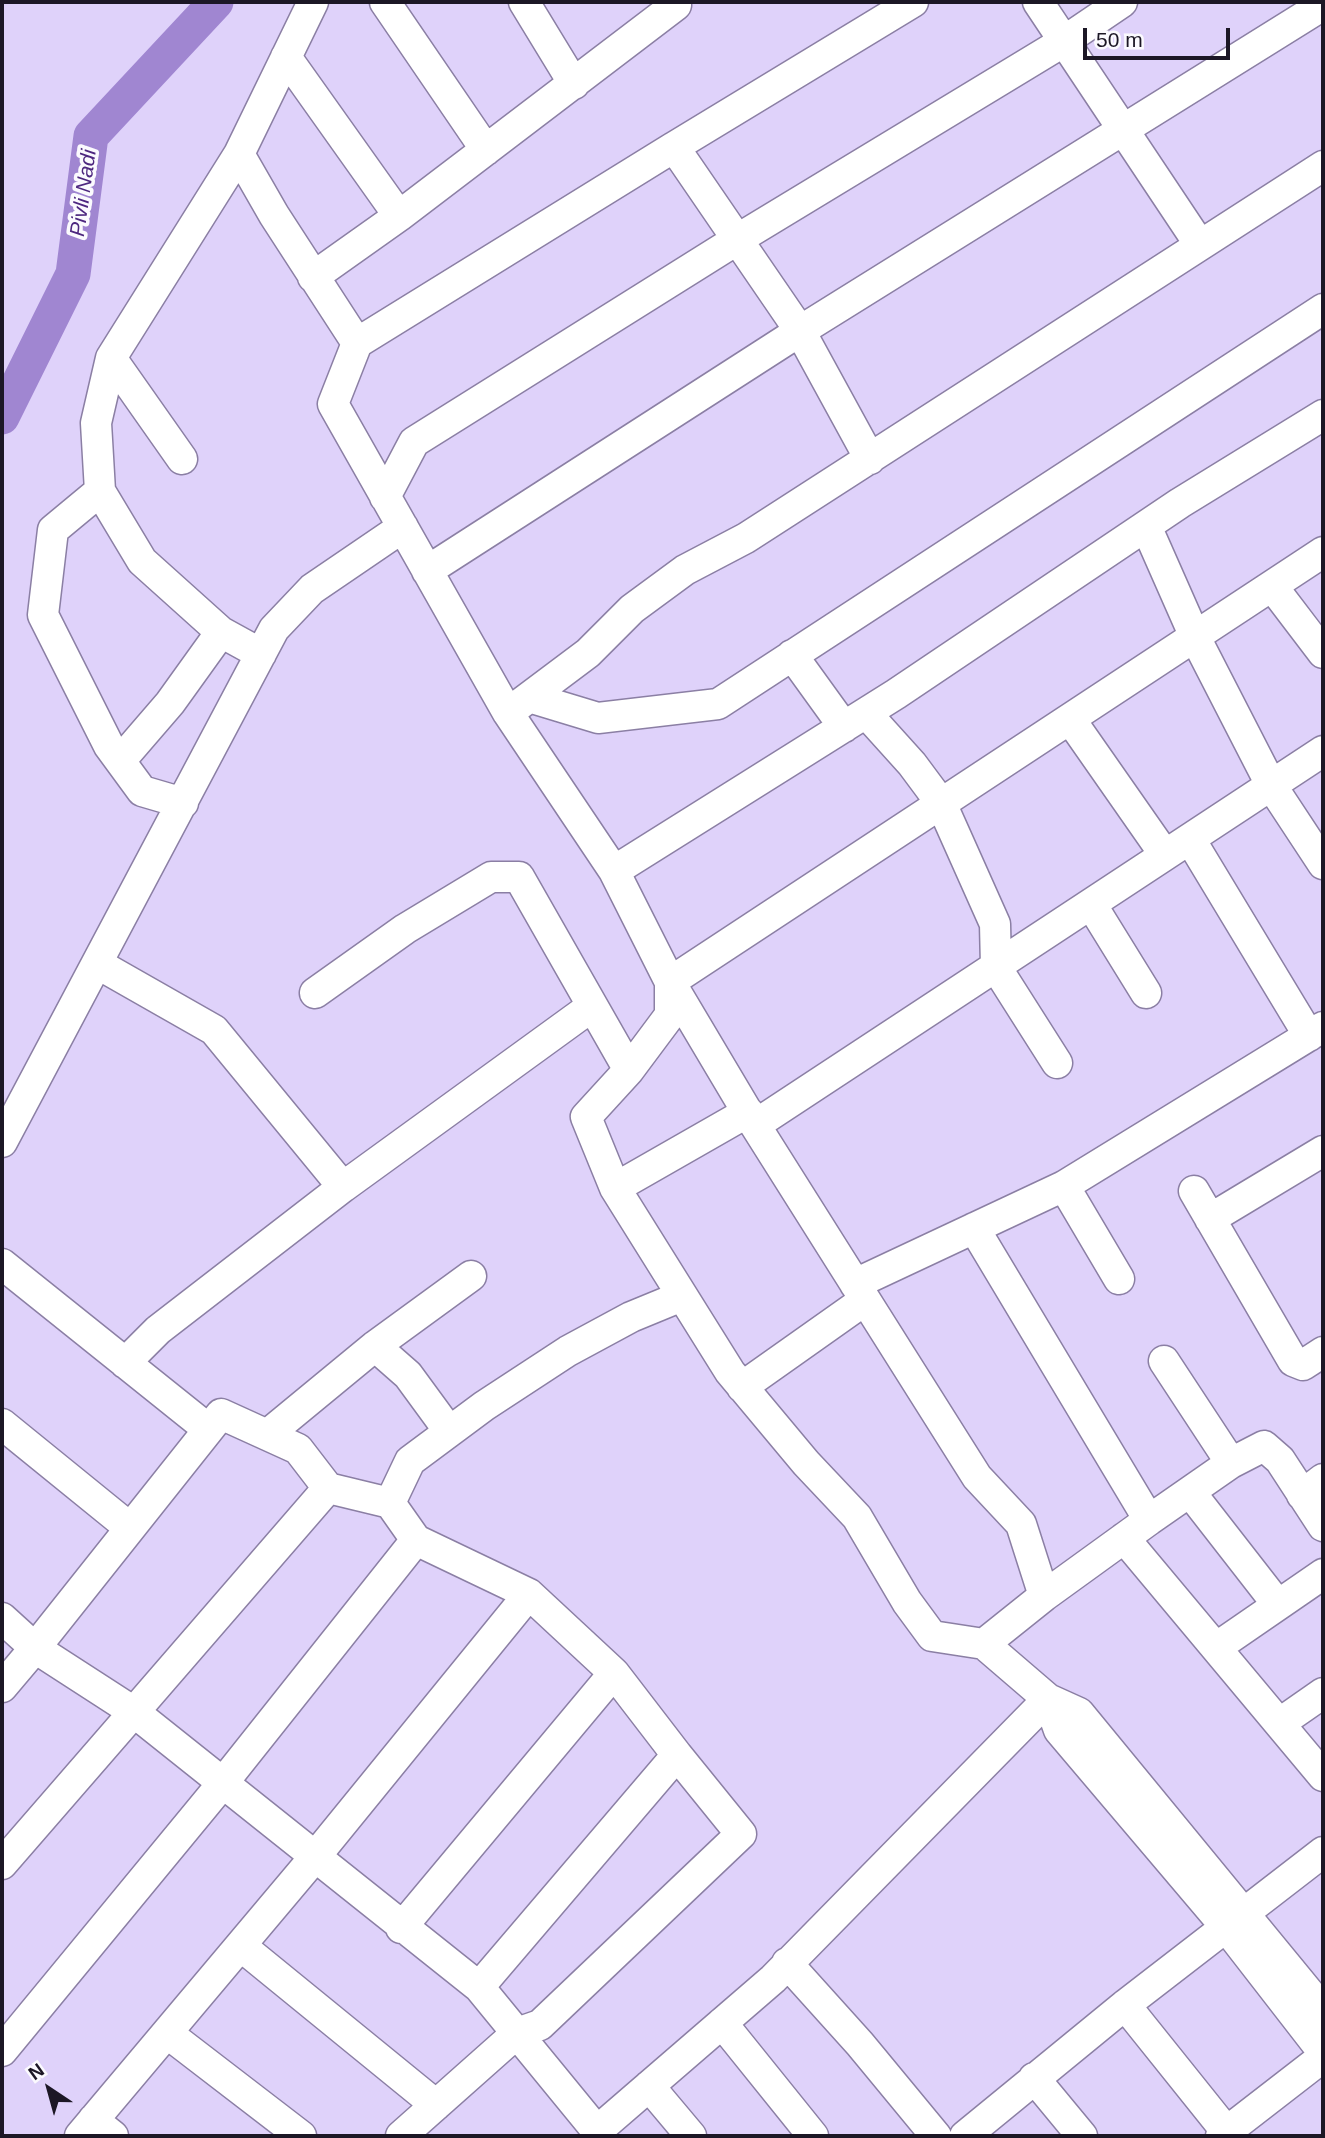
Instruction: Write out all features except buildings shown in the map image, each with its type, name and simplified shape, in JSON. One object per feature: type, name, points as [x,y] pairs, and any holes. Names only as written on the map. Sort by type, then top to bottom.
[{"type":"street","points":[[261,654],[221,632],[142,561],[100,491],[96,423],[111,358],[239,154],[313,2]]},
{"type":"street","points":[[385,2],[486,150]]},
{"type":"street","points":[[524,2],[574,84]]},
{"type":"street","points":[[912,2],[357,343],[333,404],[427,571],[520,706],[614,871],[670,982],[752,1119],[977,1478],[1021,1524],[1044,1595]]},
{"type":"street","points":[[1038,2],[1200,245]]},
{"type":"street","points":[[385,497],[414,442],[738,239],[1063,42],[1122,2]]},
{"type":"street","points":[[313,276],[399,216],[677,3]]},
{"type":"street","points":[[427,571],[800,331],[1323,5]]},
{"type":"street","points":[[286,57],[399,216]]},
{"type":"street","points":[[674,147],[800,331],[870,458]]},
{"type":"street","points":[[239,154],[357,343]]},
{"type":"street","points":[[520,706],[588,653],[632,609],[685,570],[747,538],[1323,166]]},
{"type":"street","points":[[520,706],[597,718],[718,704],[1323,309]]},
{"type":"street","points":[[111,358],[182,459]]},
{"type":"street","points":[[614,871],[864,714],[1146,526],[1323,415]]},
{"type":"street","points":[[100,491],[54,530],[43,615],[109,746],[142,792],[183,803]]},
{"type":"street","points":[[1146,526],[1195,636],[1271,785],[1323,864]]},
{"type":"street","points":[[2,1142],[274,629],[312,589],[403,527]]},
{"type":"street","points":[[670,982],[1323,552]]},
{"type":"street","points":[[1272,586],[1323,653]]},
{"type":"street","points":[[120,761],[170,703],[221,632]]},
{"type":"street","points":[[792,655],[864,714],[948,799],[995,924],[996,967],[1057,1063]]},
{"type":"street","points":[[1070,719],[1165,855]]},
{"type":"street","points":[[615,1188],[752,1119],[996,967],[1323,751]]},
{"type":"street","points":[[742,1387],[860,1292],[974,1228],[1064,1186],[1316,1031],[1189,839]]},
{"type":"street","points":[[315,993],[405,929],[491,877],[519,877],[629,1070]]},
{"type":"street","points":[[1091,904],[1146,993]]},
{"type":"street","points":[[98,964],[214,1030],[343,1187]]},
{"type":"street","points":[[670,982],[670,1014],[629,1070],[586,1117],[615,1188],[682,1296],[742,1387],[806,1463],[857,1517],[907,1602],[932,1636],[984,1644],[1048,1699],[1059,1730],[1323,2010]]},
{"type":"street","points":[[125,1363],[158,1330],[343,1187],[591,1007]]},
{"type":"street","points":[[1210,1219],[1323,1150]]},
{"type":"street","points":[[1064,1186],[1119,1279]]},
{"type":"street","points":[[1194,1191],[1293,1361],[1303,1365],[1323,1352]]},
{"type":"street","points":[[974,1228],[1149,1520]]},
{"type":"street","points":[[2,1264],[208,1429]]},
{"type":"street","points":[[267,1435],[375,1346],[471,1276]]},
{"type":"street","points":[[390,1503],[410,1461],[450,1431],[568,1351],[631,1317],[682,1296]]},
{"type":"street","points":[[375,1346],[408,1375],[450,1431]]},
{"type":"street","points":[[1164,1361],[1230,1463]]},
{"type":"street","points":[[2,1687],[221,1414],[298,1449],[328,1488],[390,1503],[416,1540],[529,1594],[614,1673],[741,1833],[540,2025],[517,2034],[401,2136]]},
{"type":"street","points":[[2,1424],[130,1528]]},
{"type":"street","points":[[984,1644],[1044,1595],[1149,1520],[1230,1463],[1264,1446],[1312,1487],[1323,1526]]},
{"type":"street","points":[[2,1864],[328,1488]]},
{"type":"street","points":[[1190,1492],[1278,1605]]},
{"type":"street","points":[[1124,1538],[1323,1776]]},
{"type":"street","points":[[2,2051],[222,1784],[416,1540]]},
{"type":"street","points":[[1217,1647],[1323,1574]]},
{"type":"street","points":[[95,2131],[167,2033],[529,1594]]},
{"type":"street","points":[[2,1618],[35,1648],[134,1712],[401,1928],[479,1987],[594,2134],[788,1963],[1048,1699]]},
{"type":"street","points":[[401,1928],[614,1673]]},
{"type":"street","points":[[1280,1723],[1323,1693]]},
{"type":"street","points":[[479,1987],[677,1755]]},
{"type":"street","points":[[965,2136],[1125,2005],[1323,1852]]},
{"type":"street","points":[[1235,1919],[1323,2052]]},
{"type":"street","points":[[241,1946],[436,2105]]},
{"type":"street","points":[[788,1963],[936,2136]]},
{"type":"street","points":[[1125,2005],[1226,2135],[1323,2057]]},
{"type":"street","points":[[722,2023],[813,2136]]},
{"type":"street","points":[[167,2033],[301,2136]]},
{"type":"street","points":[[1034,2078],[1082,2136]]},
{"type":"street","points":[[649,2086],[691,2136]]},
{"type":"waterway","name":"Pivli Nadi","points":[[2,417],[73,274],[91,136],[216,2]]}]
